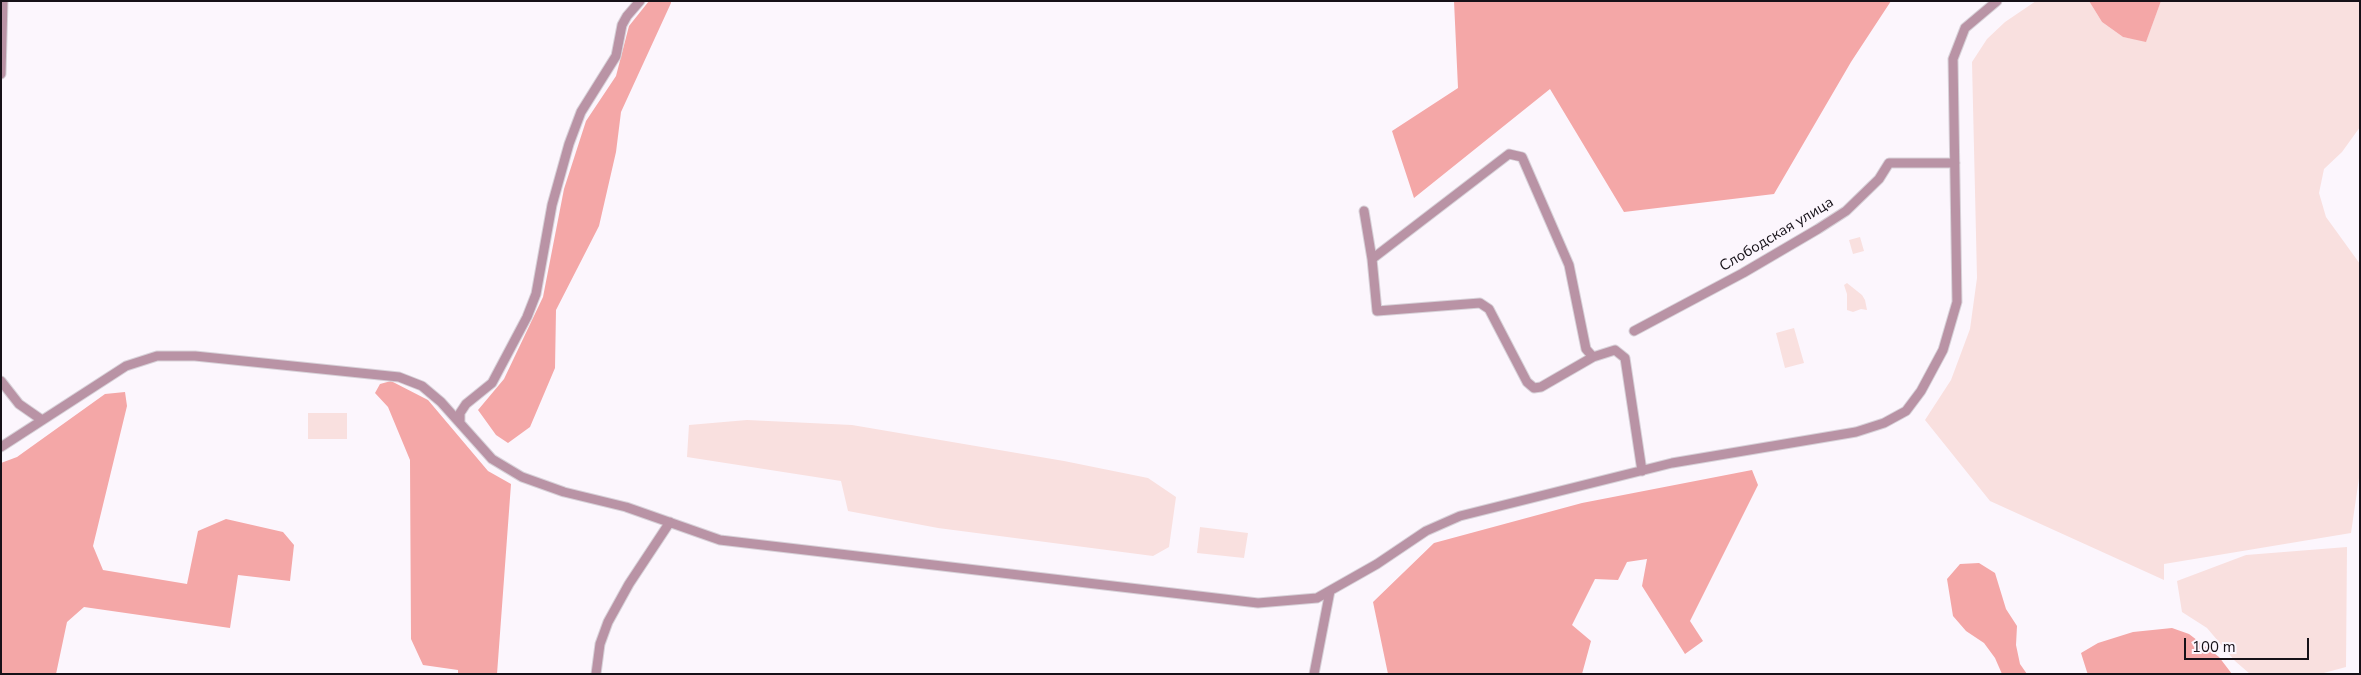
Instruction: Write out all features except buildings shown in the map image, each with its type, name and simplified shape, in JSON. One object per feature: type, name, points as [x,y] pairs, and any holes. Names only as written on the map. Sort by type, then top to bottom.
[{"type":"street","points":[[1,74],[2,1]]},
{"type":"street","points":[[460,423],[460,413],[466,404],[492,383],[527,318],[536,294],[552,205],[569,144],[581,112],[616,56],[622,26],[627,16],[640,1]]},
{"type":"street","points":[[1,447],[126,366],[157,356],[195,356],[399,377],[422,386],[442,402],[492,459],[522,478],[564,492],[626,507],[720,540],[1258,603],[1317,598],[1426,531],[1460,516],[1642,470],[1856,432],[1884,423],[1906,411],[1922,391],[1944,350],[1957,302],[1953,59],[1965,28],[1997,1]]},
{"type":"street","points":[[1372,259],[1509,154],[1522,157],[1569,264],[1586,349],[1593,357]]},
{"type":"street","name":"Слободская улица","points":[[1634,331],[1743,273],[1818,229],[1846,210],[1879,179],[1889,163],[1955,164]]},
{"type":"street","points":[[1364,211],[1372,259],[1377,311],[1480,303],[1489,309],[1527,382],[1534,388],[1542,387],[1593,357],[1615,350],[1625,358],[1642,470]]},
{"type":"street","points":[[1,381],[19,404],[42,420]]},
{"type":"street","points":[[596,674],[600,644],[608,622],[629,584],[670,522]]},
{"type":"street","points":[[1314,674],[1330,591]]},
{"type":"shaded area","points":[[649,1],[671,1],[671,3],[621,112],[616,152],[599,226],[556,310],[555,368],[530,427],[508,443],[496,435],[478,410],[504,379],[543,297],[564,189],[586,121],[616,76],[629,26]]},
{"type":"shaded area","points":[[1454,1],[1891,1],[1851,62],[1774,194],[1624,212],[1550,89],[1414,198],[1392,131],[1458,88]]},
{"type":"shaded area","points":[[2036,1],[2089,1],[2102,22],[2123,37],[2146,41],[2161,1],[2360,1],[2360,127],[2342,152],[2324,169],[2319,193],[2326,217],[2360,264],[2360,471],[2351,533],[2164,564],[2164,580],[1990,501],[1925,420],[1951,380],[1970,329],[1977,278],[1972,62],[1987,39],[2005,22]]},
{"type":"shaded area","points":[[2089,1],[2161,1],[2146,42],[2123,37],[2102,22]]},
{"type":"shaded area","points":[[1860,237],[1864,251],[1853,254],[1849,240]]},
{"type":"shaded area","points":[[1847,283],[1862,295],[1867,310],[1861,309],[1853,312],[1847,310],[1847,294],[1844,285]]},
{"type":"shaded area","points":[[1794,328],[1804,363],[1785,368],[1776,333]]},
{"type":"shaded area","points":[[391,381],[428,400],[488,471],[511,484],[497,674],[458,674],[458,670],[423,665],[411,639],[410,460],[388,407],[375,393],[380,384]]},
{"type":"shaded area","points":[[125,392],[127,406],[93,546],[103,570],[187,584],[198,531],[226,519],[283,532],[294,545],[290,581],[238,575],[230,628],[84,607],[67,622],[56,674],[1,674],[1,463],[17,457],[105,394]]},
{"type":"shaded area","points":[[308,413],[347,413],[347,439],[308,439]]},
{"type":"shaded area","points":[[747,420],[852,425],[1064,461],[1148,478],[1176,497],[1169,547],[1153,556],[938,528],[848,511],[841,481],[687,457],[689,425]]},
{"type":"shaded area","points":[[1752,470],[1758,485],[1690,621],[1703,641],[1685,654],[1642,586],[1647,559],[1627,562],[1618,580],[1595,579],[1572,625],[1591,641],[1582,674],[1388,674],[1373,602],[1434,543],[1582,503]]},
{"type":"shaded area","points":[[1200,527],[1248,533],[1244,558],[1197,553]]},
{"type":"shaded area","points":[[2347,547],[2346,667],[2320,674],[2250,674],[2235,661],[2207,628],[2182,612],[2177,581],[2246,555]]},
{"type":"shaded area","points":[[1979,563],[1995,573],[2006,609],[2017,626],[2016,645],[2020,664],[2027,674],[2002,674],[1995,658],[1984,643],[1966,631],[1953,616],[1947,579],[1960,564]]},
{"type":"shaded area","points":[[2172,628],[2189,634],[2219,657],[2232,674],[2088,674],[2081,653],[2098,643],[2133,632]]}]
